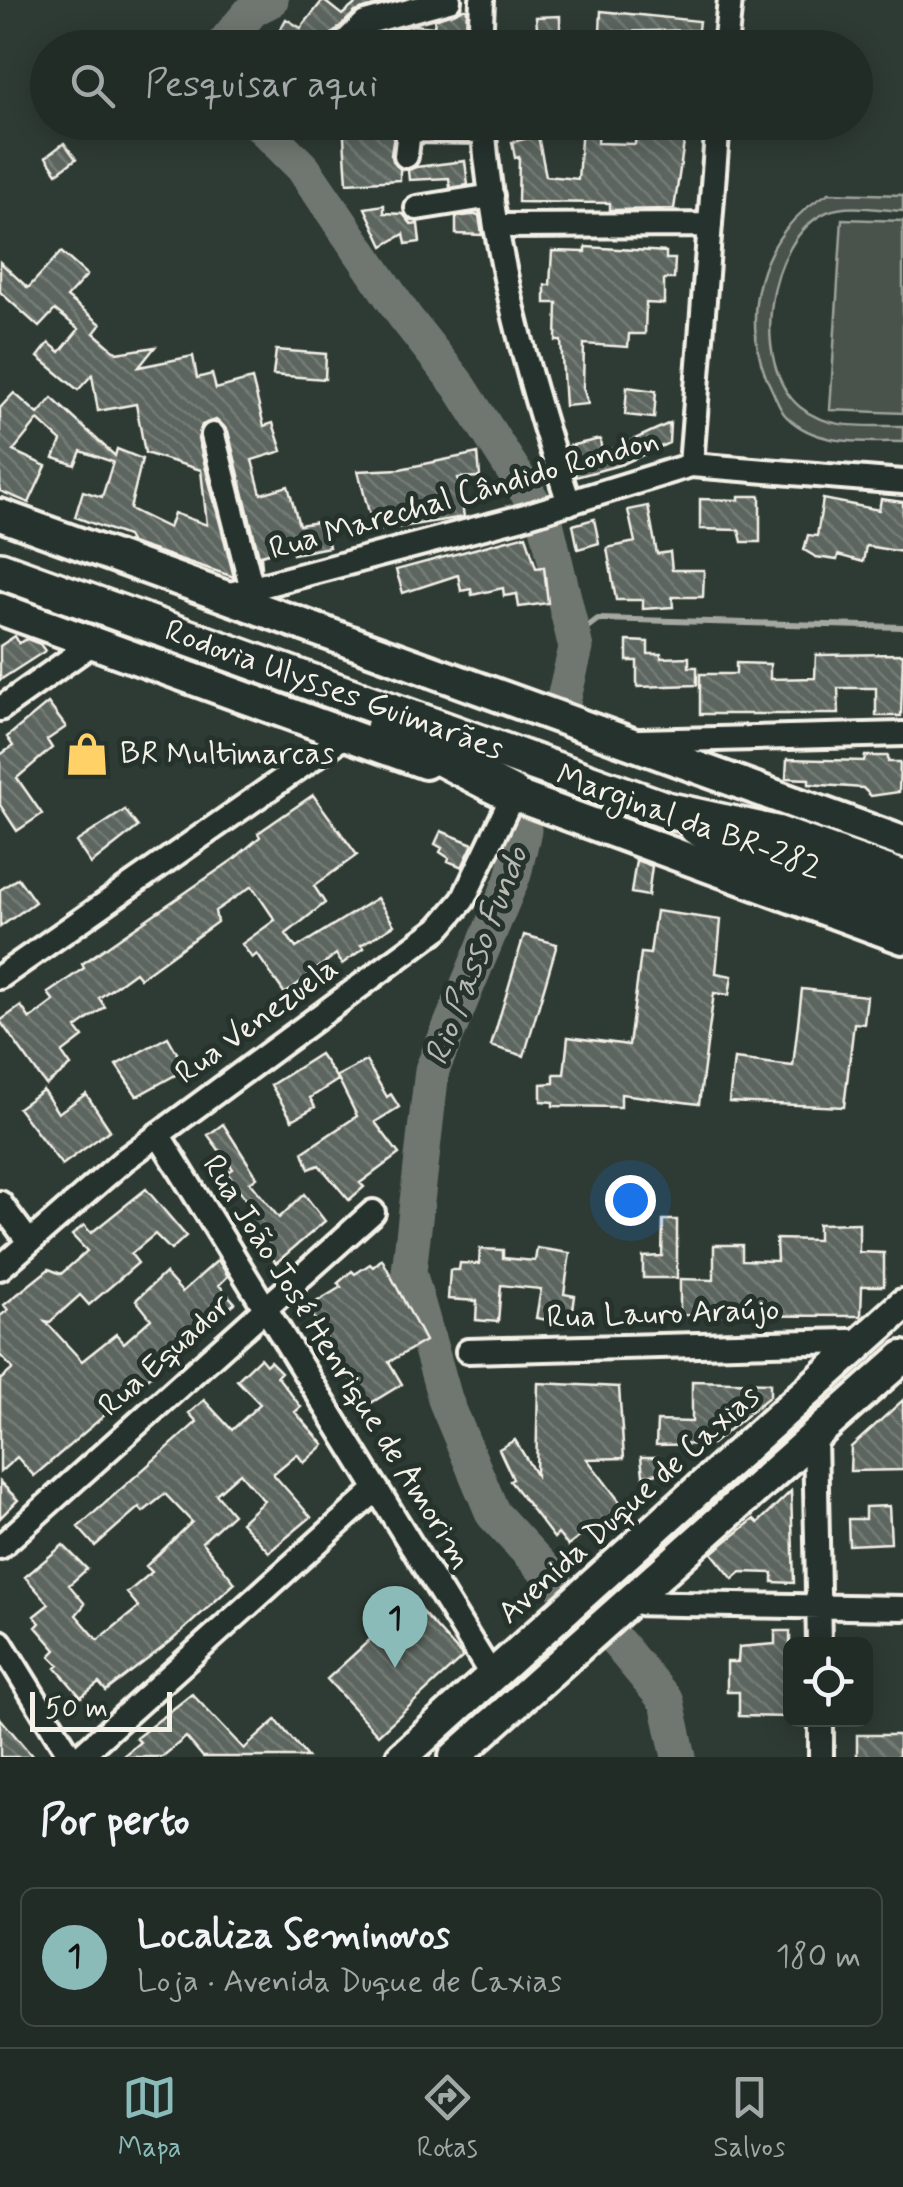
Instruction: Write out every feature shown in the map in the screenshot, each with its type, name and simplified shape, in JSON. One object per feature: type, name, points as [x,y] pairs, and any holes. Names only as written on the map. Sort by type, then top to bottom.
[{"type":"highway","name":"Rodovia Ulysses Guimarães","points":[[0,570],[666,810],[776,834],[903,879]]},
{"type":"highway","points":[[259,663],[513,795]]},
{"type":"highway","name":"Rodovia Ulysses Guimarães","points":[[666,810],[758,862],[903,913]]},
{"type":"main road","name":"Marginal da BR-282","points":[[0,515],[238,592],[625,741],[903,842]]},
{"type":"main road","name":"Marginal da BR-282","points":[[0,609],[903,938]]},
{"type":"main road","name":"Avenida Duque de Caxias","points":[[402,1757],[903,1305]]},
{"type":"main road","points":[[454,1757],[903,1357]]},
{"type":"street","points":[[358,30],[365,23],[449,0]]},
{"type":"street","points":[[481,30],[482,0]]},
{"type":"street","points":[[727,30],[730,0]]},
{"type":"street","points":[[406,156],[408,140]]},
{"type":"street","points":[[485,140],[497,226],[561,506]]},
{"type":"street","points":[[691,465],[717,140]]},
{"type":"street","points":[[417,208],[492,196]]},
{"type":"street","points":[[497,226],[710,225]]},
{"type":"street","points":[[213,435],[238,592]]},
{"type":"street","name":"Rua Marechal Cândido Rondon","points":[[238,592],[522,517],[691,465],[903,482]]},
{"type":"street","points":[[0,709],[93,643]]},
{"type":"street","points":[[625,741],[903,734]]},
{"type":"street","points":[[0,977],[346,735]]},
{"type":"street","name":"Rua Venezuela","points":[[0,1268],[158,1134],[450,917],[513,795]]},
{"type":"street","name":"Rua João José Henrique de Amorim","points":[[158,1134],[492,1676]]},
{"type":"street","points":[[0,1203],[29,1242]]},
{"type":"street","name":"Rua Equador","points":[[0,1548],[373,1212]]},
{"type":"street","name":"Rua Lauro Araújo","points":[[468,1352],[859,1344]]},
{"type":"street","points":[[815,1436],[819,1637]]},
{"type":"street","points":[[79,1757],[377,1489]]},
{"type":"street","points":[[627,1603],[903,1608]]},
{"type":"street","points":[[0,1642],[71,1757]]},
{"type":"street","points":[[820,1727],[821,1757]]},
{"type":"shaded area","points":[[829,193],[903,195],[903,211],[835,209],[807,226],[790,248],[779,274],[770,334],[774,362],[784,387],[811,415],[849,425],[903,426],[903,442],[827,438],[799,427],[782,411],[761,363],[755,307],[770,254],[785,230]]},
{"type":"shaded area","points":[[842,219],[903,221],[903,413],[830,410]]},
{"type":"building","points":[[323,0],[342,15],[360,0],[392,0],[355,12],[336,30],[280,30],[286,19],[301,28]]},
{"type":"building","points":[[467,9],[466,30],[395,30],[413,25],[434,27],[435,19]]},
{"type":"building","points":[[601,11],[699,21],[698,30],[600,30]]},
{"type":"building","points":[[560,16],[560,30],[537,30],[536,17]]},
{"type":"building","points":[[344,140],[393,140],[391,155],[400,169],[400,180],[347,183]]},
{"type":"building","points":[[539,140],[546,176],[578,179],[581,140],[635,144],[635,140],[684,140],[674,209],[610,210],[610,203],[518,202],[519,157],[515,158],[512,142]]},
{"type":"building","points":[[64,143],[76,159],[57,173],[46,157]]},
{"type":"building","points":[[465,161],[468,185],[450,188],[449,178],[409,180],[408,170],[416,167]]},
{"type":"building","points":[[384,205],[384,213],[403,214],[412,225],[418,224],[420,242],[406,244],[404,234],[383,246],[365,208]]},
{"type":"building","points":[[479,215],[482,235],[456,234],[456,217]]},
{"type":"building","points":[[586,247],[666,252],[666,259],[675,259],[674,279],[664,279],[664,304],[646,303],[645,334],[629,334],[628,347],[584,344],[583,387],[588,404],[565,406],[561,341],[556,341],[557,303],[545,303],[545,285],[550,285],[552,251],[586,252]]},
{"type":"building","points":[[61,252],[87,275],[67,297],[101,324],[94,333],[117,353],[155,347],[139,367],[193,356],[197,378],[212,374],[216,389],[252,379],[264,426],[273,423],[282,451],[252,460],[261,494],[288,486],[299,525],[324,521],[329,547],[293,554],[291,547],[261,555],[262,568],[228,431],[216,420],[202,425],[198,439],[234,577],[131,543],[127,536],[75,517],[83,491],[102,497],[113,462],[81,451],[75,465],[54,458],[61,441],[38,420],[13,451],[46,466],[29,503],[0,491],[0,408],[14,393],[38,414],[52,398],[115,456],[117,449],[142,459],[130,509],[169,528],[174,513],[207,525],[201,470],[145,453],[136,404],[98,411],[92,375],[78,390],[38,357],[49,343],[60,352],[79,329],[55,310],[39,327],[0,292],[0,262],[28,288]]},
{"type":"building","points":[[276,350],[326,354],[325,379],[273,375]]},
{"type":"building","points":[[627,387],[656,391],[654,418],[625,415]]},
{"type":"building","points":[[670,423],[669,443],[623,464],[576,477],[569,446],[600,439],[602,454]]},
{"type":"building","points":[[478,453],[480,477],[458,478],[464,517],[374,531],[358,471],[400,469]]},
{"type":"building","points":[[739,496],[760,496],[760,542],[742,542],[739,530],[700,529],[700,499],[739,500]]},
{"type":"building","points":[[823,499],[879,510],[881,499],[903,502],[903,552],[866,546],[863,562],[838,555],[837,560],[816,557],[804,550],[808,535],[817,536]]},
{"type":"building","points":[[648,506],[657,554],[670,552],[672,570],[704,570],[703,597],[672,597],[673,607],[643,609],[643,600],[616,600],[607,548],[635,542],[628,510]]},
{"type":"building","points":[[594,519],[599,543],[578,549],[573,525]]},
{"type":"building","points":[[526,535],[536,568],[544,567],[548,603],[519,607],[517,594],[504,596],[503,588],[472,595],[471,589],[461,591],[458,575],[403,593],[396,570]]},
{"type":"building","points":[[15,636],[19,643],[27,639],[40,644],[45,651],[0,680],[0,646]]},
{"type":"building","points":[[627,641],[648,642],[648,654],[661,654],[661,658],[689,657],[689,667],[697,667],[697,685],[637,687],[637,661],[627,661]]},
{"type":"building","points":[[903,654],[901,716],[876,716],[876,688],[838,688],[839,714],[700,714],[700,674],[736,674],[736,663],[770,664],[770,679],[815,678],[816,655]]},
{"type":"building","points":[[48,703],[66,727],[47,740],[52,748],[17,778],[42,814],[17,831],[0,805],[0,755],[13,746],[7,737]]},
{"type":"building","points":[[865,756],[888,756],[888,762],[900,762],[899,792],[871,796],[863,788],[786,778],[787,759],[864,761]]},
{"type":"building","points":[[313,795],[357,855],[314,886],[325,903],[286,934],[296,948],[377,898],[394,925],[361,945],[364,948],[342,964],[336,954],[285,994],[257,954],[252,958],[242,944],[275,920],[252,886],[215,911],[217,922],[140,978],[135,972],[99,998],[105,1007],[76,1028],[83,1037],[62,1053],[71,1066],[46,1085],[0,1021],[21,1006],[30,1019],[54,1001],[48,993],[84,968],[82,964],[234,859],[260,837],[258,833]]},
{"type":"building","points":[[125,810],[138,827],[91,864],[76,842]]},
{"type":"building","points":[[441,831],[473,844],[462,867],[448,861],[440,852],[442,848],[435,844]]},
{"type":"building","points":[[636,860],[652,866],[648,896],[631,893]]},
{"type":"building","points":[[18,878],[35,902],[0,927],[0,890]]},
{"type":"building","points":[[656,911],[721,920],[716,973],[732,976],[729,995],[714,993],[699,1104],[621,1094],[621,1107],[553,1106],[553,1102],[541,1101],[541,1084],[554,1083],[554,1074],[564,1074],[568,1037],[629,1045],[641,953],[650,954]]},
{"type":"building","points":[[524,935],[557,944],[524,1056],[491,1046]]},
{"type":"building","points":[[802,989],[867,996],[864,1024],[854,1023],[844,1107],[729,1102],[734,1059],[793,1066]]},
{"type":"building","points":[[168,1037],[186,1069],[137,1096],[116,1065]]},
{"type":"building","points":[[320,1054],[338,1080],[310,1098],[315,1107],[292,1120],[271,1085]]},
{"type":"building","points":[[366,1061],[387,1097],[391,1094],[399,1107],[375,1122],[399,1154],[360,1183],[364,1187],[349,1200],[319,1165],[309,1169],[303,1152],[357,1116],[337,1076]]},
{"type":"building","points":[[43,1090],[58,1113],[86,1094],[110,1130],[62,1165],[18,1108]]},
{"type":"building","points":[[223,1124],[257,1177],[250,1182],[279,1218],[304,1194],[325,1221],[276,1263],[243,1217],[253,1209],[227,1173],[233,1169],[208,1135]]},
{"type":"building","points":[[146,1189],[186,1236],[171,1250],[155,1234],[131,1254],[138,1263],[89,1305],[80,1295],[50,1322],[45,1321],[82,1361],[116,1334],[124,1343],[151,1319],[136,1300],[165,1273],[182,1292],[218,1260],[228,1276],[219,1285],[235,1303],[34,1476],[17,1457],[0,1472],[0,1380],[13,1369],[0,1355],[0,1316],[8,1310],[4,1305],[49,1269],[61,1274],[87,1251],[72,1235],[84,1225],[91,1233]]},
{"type":"building","points":[[663,1220],[677,1220],[677,1278],[643,1278],[643,1257],[662,1256]]},
{"type":"building","points":[[859,1223],[859,1252],[884,1253],[884,1286],[862,1286],[861,1316],[680,1315],[680,1279],[714,1280],[714,1245],[742,1245],[742,1260],[777,1261],[776,1239],[818,1240],[818,1224]]},
{"type":"building","points":[[537,1248],[570,1253],[564,1294],[575,1296],[571,1324],[536,1318],[541,1289],[501,1285],[498,1322],[476,1320],[477,1301],[448,1299],[450,1270],[459,1270],[460,1263],[479,1264],[480,1249],[503,1250],[503,1258],[535,1261]]},
{"type":"building","points":[[382,1259],[425,1341],[389,1362],[402,1384],[366,1406],[308,1307],[341,1287],[338,1283],[352,1271],[355,1274],[370,1264],[373,1267]]},
{"type":"building","points":[[260,1358],[266,1365],[270,1361],[281,1372],[277,1376],[301,1407],[295,1412],[324,1445],[304,1463],[297,1454],[273,1474],[311,1517],[269,1552],[241,1522],[264,1501],[240,1473],[216,1494],[233,1514],[202,1542],[235,1583],[170,1642],[106,1691],[99,1683],[81,1697],[56,1668],[59,1665],[50,1656],[56,1650],[36,1627],[40,1623],[34,1616],[49,1604],[25,1577],[63,1545],[87,1569],[69,1585],[85,1604],[76,1615],[98,1640],[139,1607],[127,1593],[152,1572],[146,1566],[192,1522],[165,1494],[143,1512],[139,1507],[95,1546],[78,1527],[197,1422],[189,1413],[204,1400],[232,1430],[260,1404],[237,1380]]},
{"type":"building","points":[[692,1381],[770,1383],[770,1396],[712,1444],[656,1445],[657,1421],[692,1422]]},
{"type":"building","points":[[538,1383],[619,1387],[624,1458],[587,1459],[627,1511],[598,1536],[591,1528],[568,1546],[558,1534],[554,1538],[510,1481],[513,1479],[499,1449],[515,1440],[536,1475]]},
{"type":"building","points":[[903,1400],[903,1470],[850,1471],[851,1447]]},
{"type":"building","points":[[641,1457],[660,1457],[661,1473],[643,1475]]},
{"type":"building","points":[[0,1482],[18,1500],[0,1518]]},
{"type":"building","points":[[791,1491],[794,1583],[773,1582],[773,1573],[741,1572],[733,1579],[712,1553],[754,1519],[758,1523]]},
{"type":"building","points":[[889,1506],[891,1543],[849,1545],[848,1519],[865,1519],[865,1507]]},
{"type":"building","points":[[412,1601],[463,1657],[378,1735],[327,1679]]},
{"type":"building","points":[[775,1631],[790,1631],[790,1637],[783,1637],[783,1717],[739,1716],[739,1692],[727,1692],[727,1662],[738,1662],[739,1647],[775,1644]]},
{"type":"building","points":[[192,1694],[244,1749],[276,1720],[307,1757],[203,1757],[186,1737],[162,1757],[122,1757],[140,1742],[136,1738]]},
{"type":"building","points":[[0,1718],[33,1757],[0,1757]]},
{"type":"building","points":[[857,1735],[899,1735],[899,1757],[857,1757]]},
{"type":"waterway","name":"Rio Passo Fundo","points":[[235,30],[253,9],[271,0]]},
{"type":"waterway","name":"Rio Passo Fundo","points":[[275,140],[303,168],[405,317],[460,387],[546,522],[576,648],[561,710]]},
{"type":"waterway","points":[[576,648],[586,628],[598,619],[903,627]]},
{"type":"waterway","name":"Rio Passo Fundo","points":[[524,830],[514,874],[432,1070],[409,1272],[446,1402],[493,1514],[555,1581]]},
{"type":"waterway","name":"Rio Passo Fundo","points":[[618,1643],[667,1702],[679,1757]]},
{"type":"place","name":"BR Multimarcas","points":[[87,754]]},
{"type":"place","name":"Localiza Seminovos","points":[[395,1668]]}]
